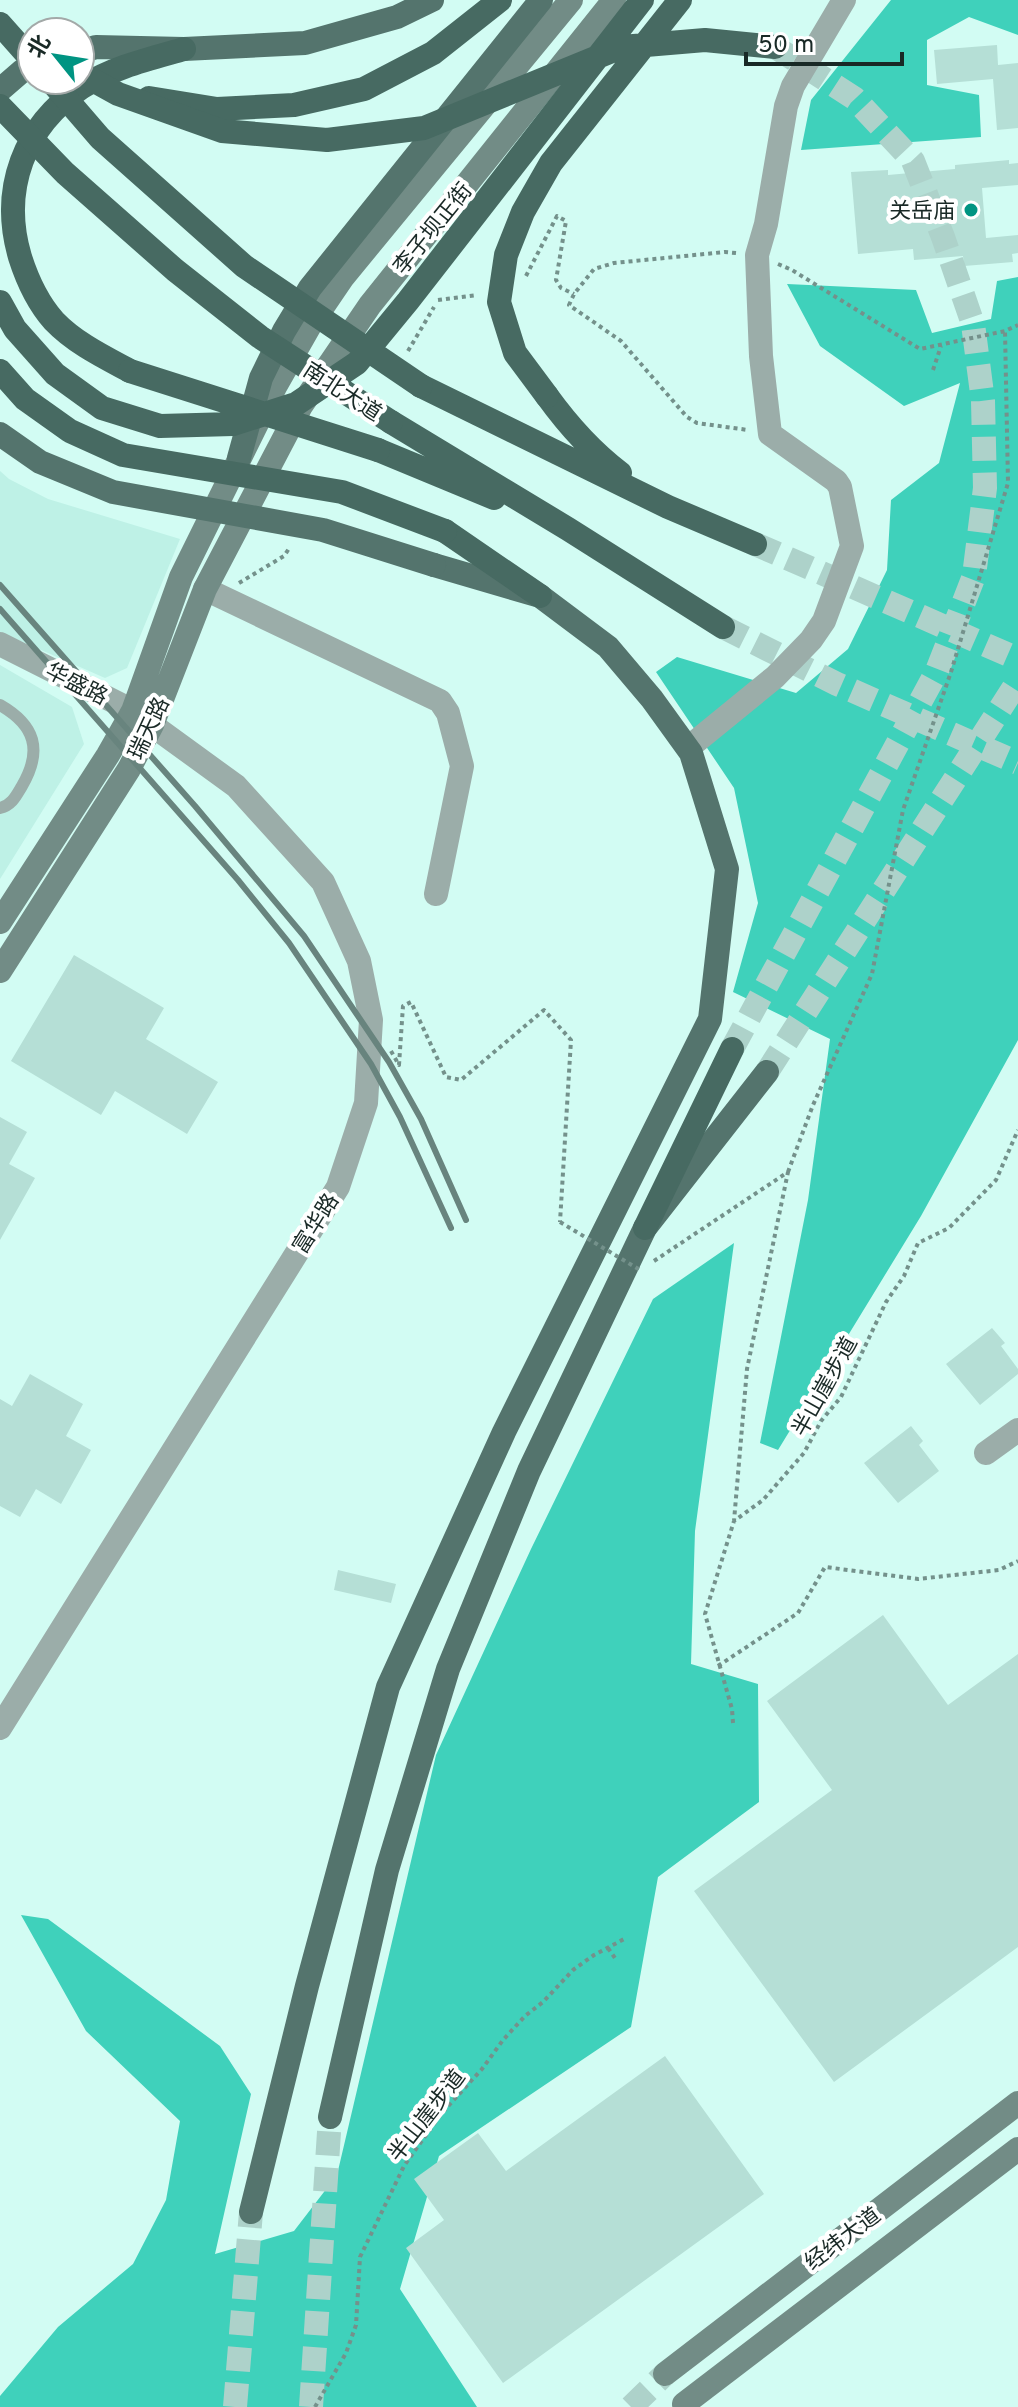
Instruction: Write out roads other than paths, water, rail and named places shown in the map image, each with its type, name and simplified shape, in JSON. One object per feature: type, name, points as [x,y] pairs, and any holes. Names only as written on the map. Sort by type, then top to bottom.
[{"type":"highway","points":[[118,94],[217,109],[294,105],[364,89],[433,53],[500,0]]},
{"type":"highway","points":[[0,302],[15,329],[55,374],[102,408],[160,426],[174,426],[233,424],[296,404],[357,363],[642,0]]},
{"type":"highway","points":[[668,507],[600,458],[570,427],[515,353],[499,302],[506,255],[523,212],[551,163],[680,0]]},
{"type":"highway","points":[[96,82],[118,94],[222,131],[327,140],[424,128],[622,47],[705,40],[775,47]]},
{"type":"highway","points":[[184,49],[115,69],[81,88],[48,115],[25,151],[11,194],[14,238],[28,281],[54,320],[86,347],[130,371],[378,450],[568,529]]},
{"type":"highway","points":[[64,96],[100,138],[244,266],[421,386],[668,507],[755,544]]},
{"type":"highway","name":"南北大道","points":[[0,106],[65,173],[175,270],[260,337],[391,422],[723,627]]},
{"type":"highway","points":[[0,371],[25,399],[70,431],[123,455],[342,492],[445,531],[540,596]]},
{"type":"highway","points":[[645,1228],[732,1049]]},
{"type":"main road","points":[[96,47],[184,49],[305,43],[397,17],[432,0]]},
{"type":"main road","points":[[239,458],[261,378],[310,288],[541,0]]},
{"type":"main road","name":"李子坝正街","points":[[239,458],[309,327],[343,277],[571,0]]},
{"type":"main road","name":"李子坝正街","points":[[267,469],[301,406],[370,305],[614,0]]},
{"type":"main road","points":[[0,90],[16,76]]},
{"type":"main road","points":[[0,434],[40,462],[113,492],[323,530],[540,596],[608,647],[688,748],[727,869],[710,1019],[504,1432],[388,1687],[307,1986],[251,2212]]},
{"type":"main road","name":"瑞天路","points":[[0,971],[129,769],[181,577],[239,458]]},
{"type":"main road","name":"瑞天路","points":[[0,922],[108,755],[142,718],[267,469]]},
{"type":"main road","points":[[330,2117],[387,1870],[448,1669],[529,1471],[645,1228],[767,1072]]},
{"type":"main road","name":"经纬大道","points":[[665,2374],[1018,2103]]},
{"type":"main road","name":"经纬大道","points":[[684,2404],[1018,2149]]},
{"type":"street","points":[[688,748],[775,677],[811,640],[824,621],[852,546],[840,487],[836,481],[770,434],[761,356],[757,255],[793,86],[844,0]]},
{"type":"street","points":[[205,589],[440,701],[448,713],[462,766],[436,894]]},
{"type":"street","name":"华盛路","points":[[0,644],[142,718]]},
{"type":"street","name":"富华路","points":[[0,1728],[338,1187],[366,1103],[371,1020],[359,961],[323,882],[236,786],[142,718]]},
{"type":"street","points":[[986,1453],[1018,1430]]},
{"type":"lane","points":[[0,705],[18,716],[27,727],[33,761],[14,800],[0,808]]},
{"type":"tunnel","points":[[732,1049],[937,671],[974,576],[985,488],[983,401],[973,324],[913,161],[854,98],[775,47]]},
{"type":"tunnel","points":[[755,544],[1018,659]]},
{"type":"tunnel","points":[[723,627],[837,684],[1018,763]]},
{"type":"tunnel","points":[[767,1072],[1018,681]]},
{"type":"tunnel","points":[[311,2407],[330,2117]]},
{"type":"tunnel","points":[[235,2407],[251,2212]]},
{"type":"tunnel","points":[[631,2407],[665,2374]]},
{"type":"railway","points":[[0,585],[195,806],[304,936],[389,1062],[421,1119],[466,1220]]},
{"type":"railway","points":[[0,609],[238,880],[289,943],[371,1064],[400,1117],[451,1228]]},
{"type":"place","name":"关岳庙","points":[[971,210]]}]
